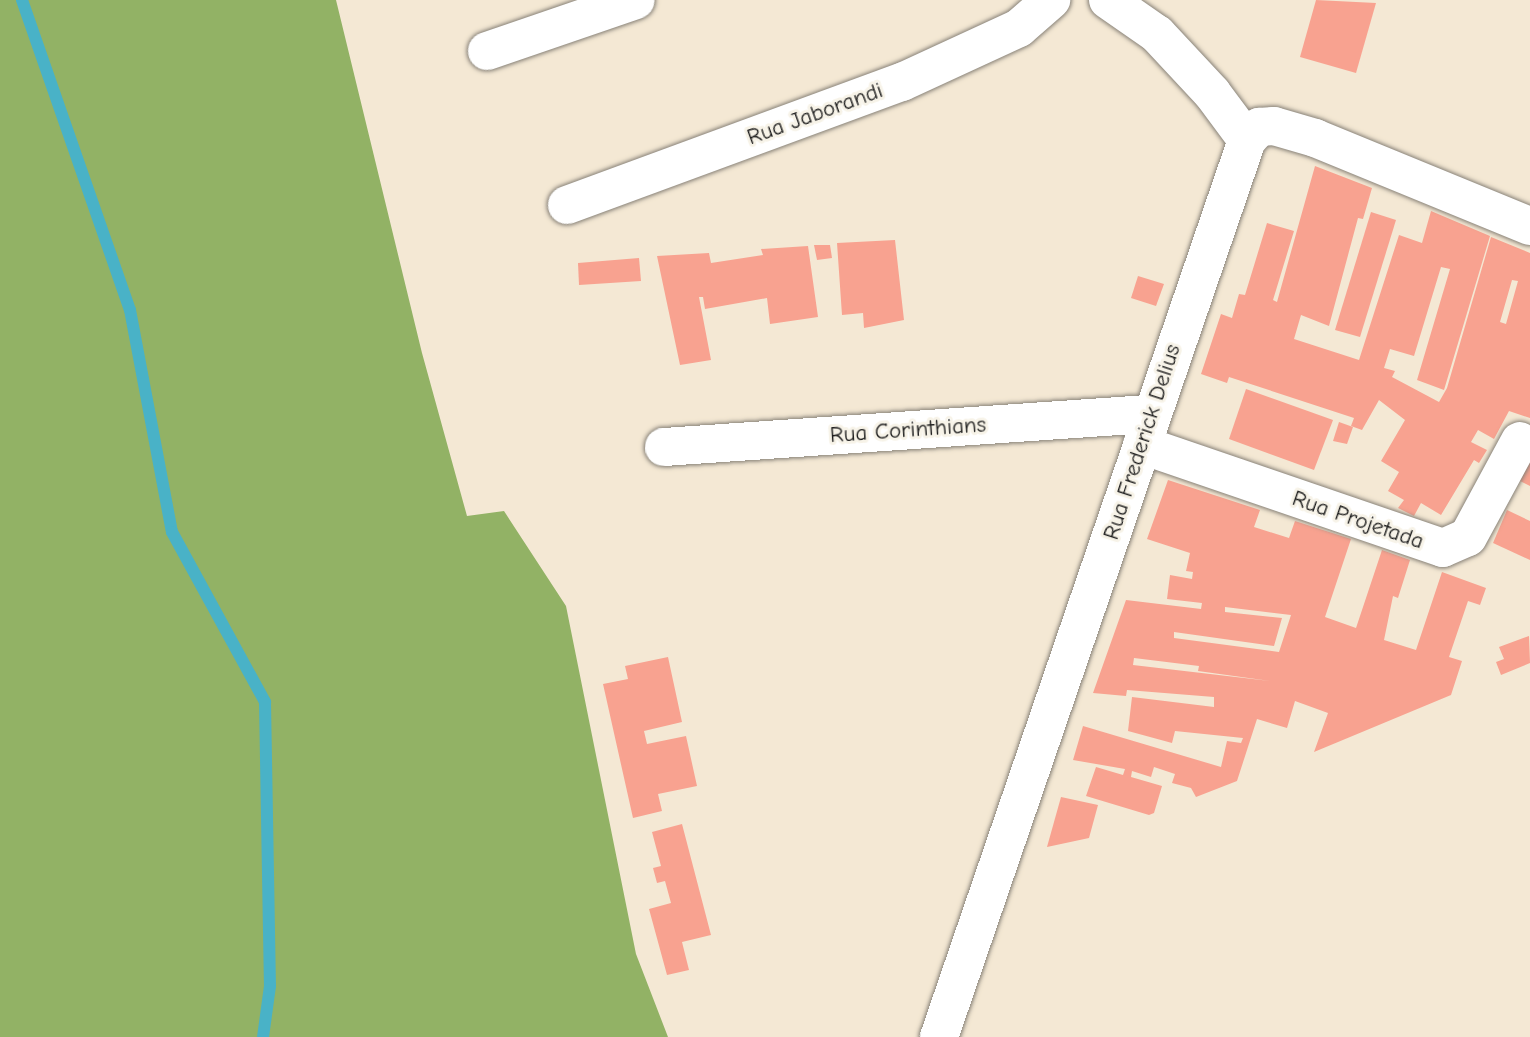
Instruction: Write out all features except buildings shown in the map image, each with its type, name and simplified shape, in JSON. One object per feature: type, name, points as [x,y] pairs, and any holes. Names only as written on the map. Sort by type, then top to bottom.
[{"type":"street","points":[[487,51],[636,0]]},
{"type":"street","name":"Rua Jaborandi","points":[[567,205],[901,82],[1019,28],[1051,0]]},
{"type":"street","points":[[1108,0],[1157,34],[1212,93],[1247,140],[1259,127],[1274,125],[1530,226]]},
{"type":"street","name":"Rua Frederick Delius","points":[[939,1037],[1247,140]]},
{"type":"street","name":"Rua Projetada","points":[[1147,429],[1443,548],[1468,537],[1520,441]]},
{"type":"street","name":"Rua Corinthians","points":[[664,447],[1147,429]]},
{"type":"green space","points":[[0,0],[336,0],[422,353],[467,516],[504,511],[566,606],[636,954],[668,1037],[0,1037]]},
{"type":"waterway","points":[[22,0],[130,310],[172,532],[265,702],[270,986],[263,1037]]}]
